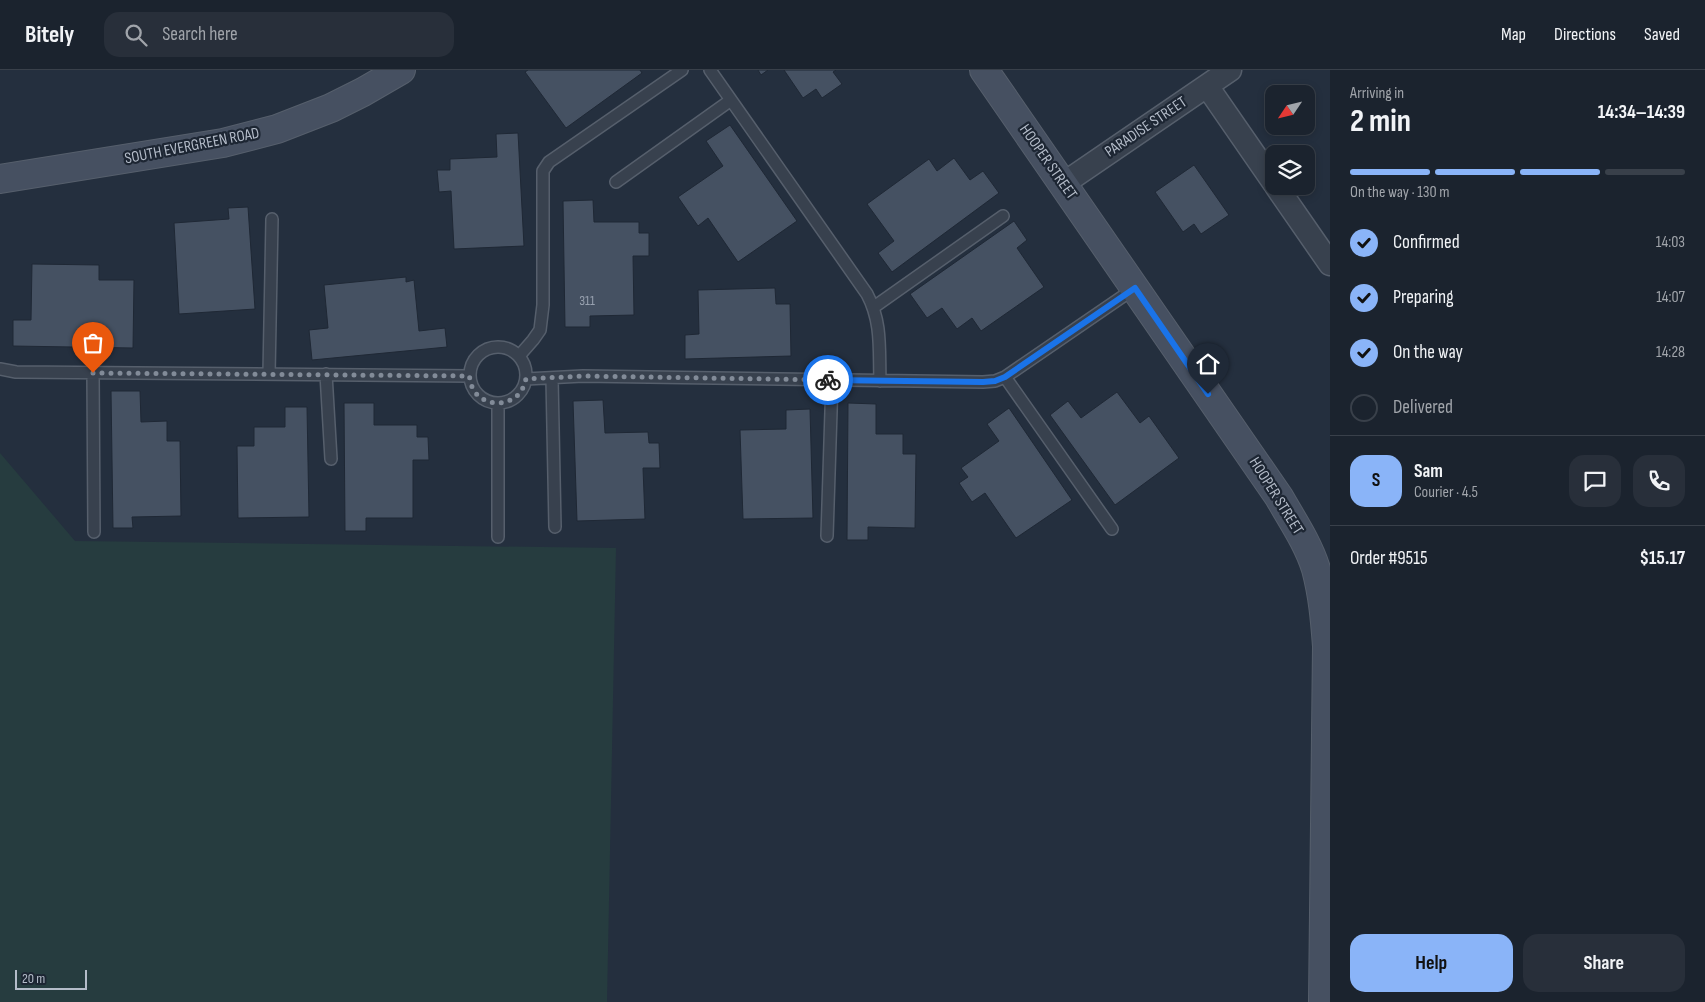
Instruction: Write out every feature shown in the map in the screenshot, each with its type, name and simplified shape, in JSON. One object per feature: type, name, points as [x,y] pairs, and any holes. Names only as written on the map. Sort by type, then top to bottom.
[{"type":"street","name":"SOUTH EVERGREEN ROAD","points":[[0,178],[214,145],[268,132],[330,108],[401,70]]},
{"type":"street","name":"HOOPER STREET","points":[[984,70],[1279,497],[1298,530],[1315,568],[1325,614],[1328,646],[1323,1002]]},
{"type":"street","name":"PARADISE STREET","points":[[1063,184],[1230,70]]},
{"type":"street","points":[[1207,86],[1265,170]]},
{"type":"street","points":[[1282,195],[1330,264]]},
{"type":"lane","points":[[519,356],[540,330],[543,305],[543,171],[549,162],[682,70]]},
{"type":"lane","points":[[710,70],[874,307],[878,322],[880,381]]},
{"type":"lane","points":[[616,182],[731,100]]},
{"type":"lane","points":[[874,307],[1003,216]]},
{"type":"lane","points":[[269,374],[272,219]]},
{"type":"lane","points":[[526,379],[583,376],[995,381],[1005,377],[1135,288]]},
{"type":"lane","points":[[504,347],[519,356],[525,367],[526,379],[521,392],[511,401],[498,404],[484,400],[473,390],[469,376],[472,364],[478,355],[487,349],[504,347]]},
{"type":"lane","points":[[0,369],[16,372],[469,376]]},
{"type":"lane","points":[[93,373],[94,532]]},
{"type":"lane","points":[[326,374],[330,460]]},
{"type":"lane","points":[[1005,377],[1112,529]]},
{"type":"lane","points":[[552,378],[555,527]]},
{"type":"lane","points":[[827,536],[832,380]]},
{"type":"lane","points":[[498,404],[498,537]]},
{"type":"green space","points":[[0,453],[75,541],[616,548],[607,1002],[0,1002]]},
{"type":"building","points":[[528,70],[640,70],[642,73],[566,128],[525,72]]},
{"type":"building","points":[[758,70],[768,70],[761,75]]},
{"type":"building","points":[[784,70],[836,70],[833,72],[842,84],[822,98],[816,89],[803,98]]},
{"type":"building","points":[[730,125],[797,221],[738,262],[708,218],[698,226],[678,197],[723,166],[706,141]]},
{"type":"building","points":[[518,133],[524,246],[454,249],[451,191],[439,192],[437,170],[450,170],[450,159],[497,157],[496,134]]},
{"type":"building","points":[[954,158],[970,180],[983,171],[999,193],[892,272],[878,253],[894,241],[867,204],[929,159],[937,171]]},
{"type":"building","points":[[1194,165],[1229,215],[1201,234],[1194,224],[1183,232],[1155,192]]},
{"type":"building","points":[[593,200],[594,222],[639,222],[639,233],[649,233],[649,256],[633,256],[634,315],[590,316],[590,327],[565,327],[563,201]]},
{"type":"building","points":[[248,207],[255,309],[179,314],[174,223],[229,219],[228,208]]},
{"type":"building","points":[[1014,221],[1027,240],[1017,248],[1044,287],[981,331],[972,318],[957,329],[942,308],[927,318],[910,294]]},
{"type":"building","points":[[32,264],[99,265],[99,280],[134,280],[133,348],[13,346],[13,320],[31,320]]},
{"type":"building","points":[[406,277],[406,282],[414,280],[419,331],[445,328],[447,347],[312,360],[309,330],[328,328],[324,285]]},
{"type":"building","points":[[775,288],[776,304],[790,304],[791,356],[685,359],[685,335],[699,334],[698,290]]},
{"type":"building","points":[[111,391],[140,391],[141,422],[167,421],[167,441],[180,441],[181,516],[132,517],[133,528],[113,528]]},
{"type":"building","points":[[1117,392],[1140,423],[1149,416],[1179,458],[1115,505],[1050,415],[1068,401],[1081,418]]},
{"type":"building","points":[[603,400],[605,433],[648,432],[649,443],[659,443],[660,468],[643,468],[645,519],[577,521],[573,401]]},
{"type":"building","points":[[344,403],[374,403],[374,425],[417,425],[417,437],[428,437],[429,460],[413,460],[413,518],[366,518],[366,531],[345,531]]},
{"type":"building","points":[[848,403],[876,404],[876,434],[903,434],[903,454],[916,454],[915,528],[868,527],[868,540],[847,540]]},
{"type":"building","points":[[285,407],[307,407],[309,517],[238,518],[237,446],[254,446],[254,427],[285,427]]},
{"type":"building","points":[[1009,408],[1072,500],[1016,538],[985,493],[972,502],[959,483],[968,477],[961,468],[999,441],[987,424]]},
{"type":"building","points":[[810,409],[813,518],[743,519],[740,430],[786,429],[786,410]]},
{"type":"way so far","points":[[93,373],[469,376],[473,390],[484,400],[498,404],[511,401],[521,392],[526,379],[583,376],[828,380]]},
{"type":"route","points":[[828,380],[995,381],[1005,377],[1135,288],[1208,394]]}]
